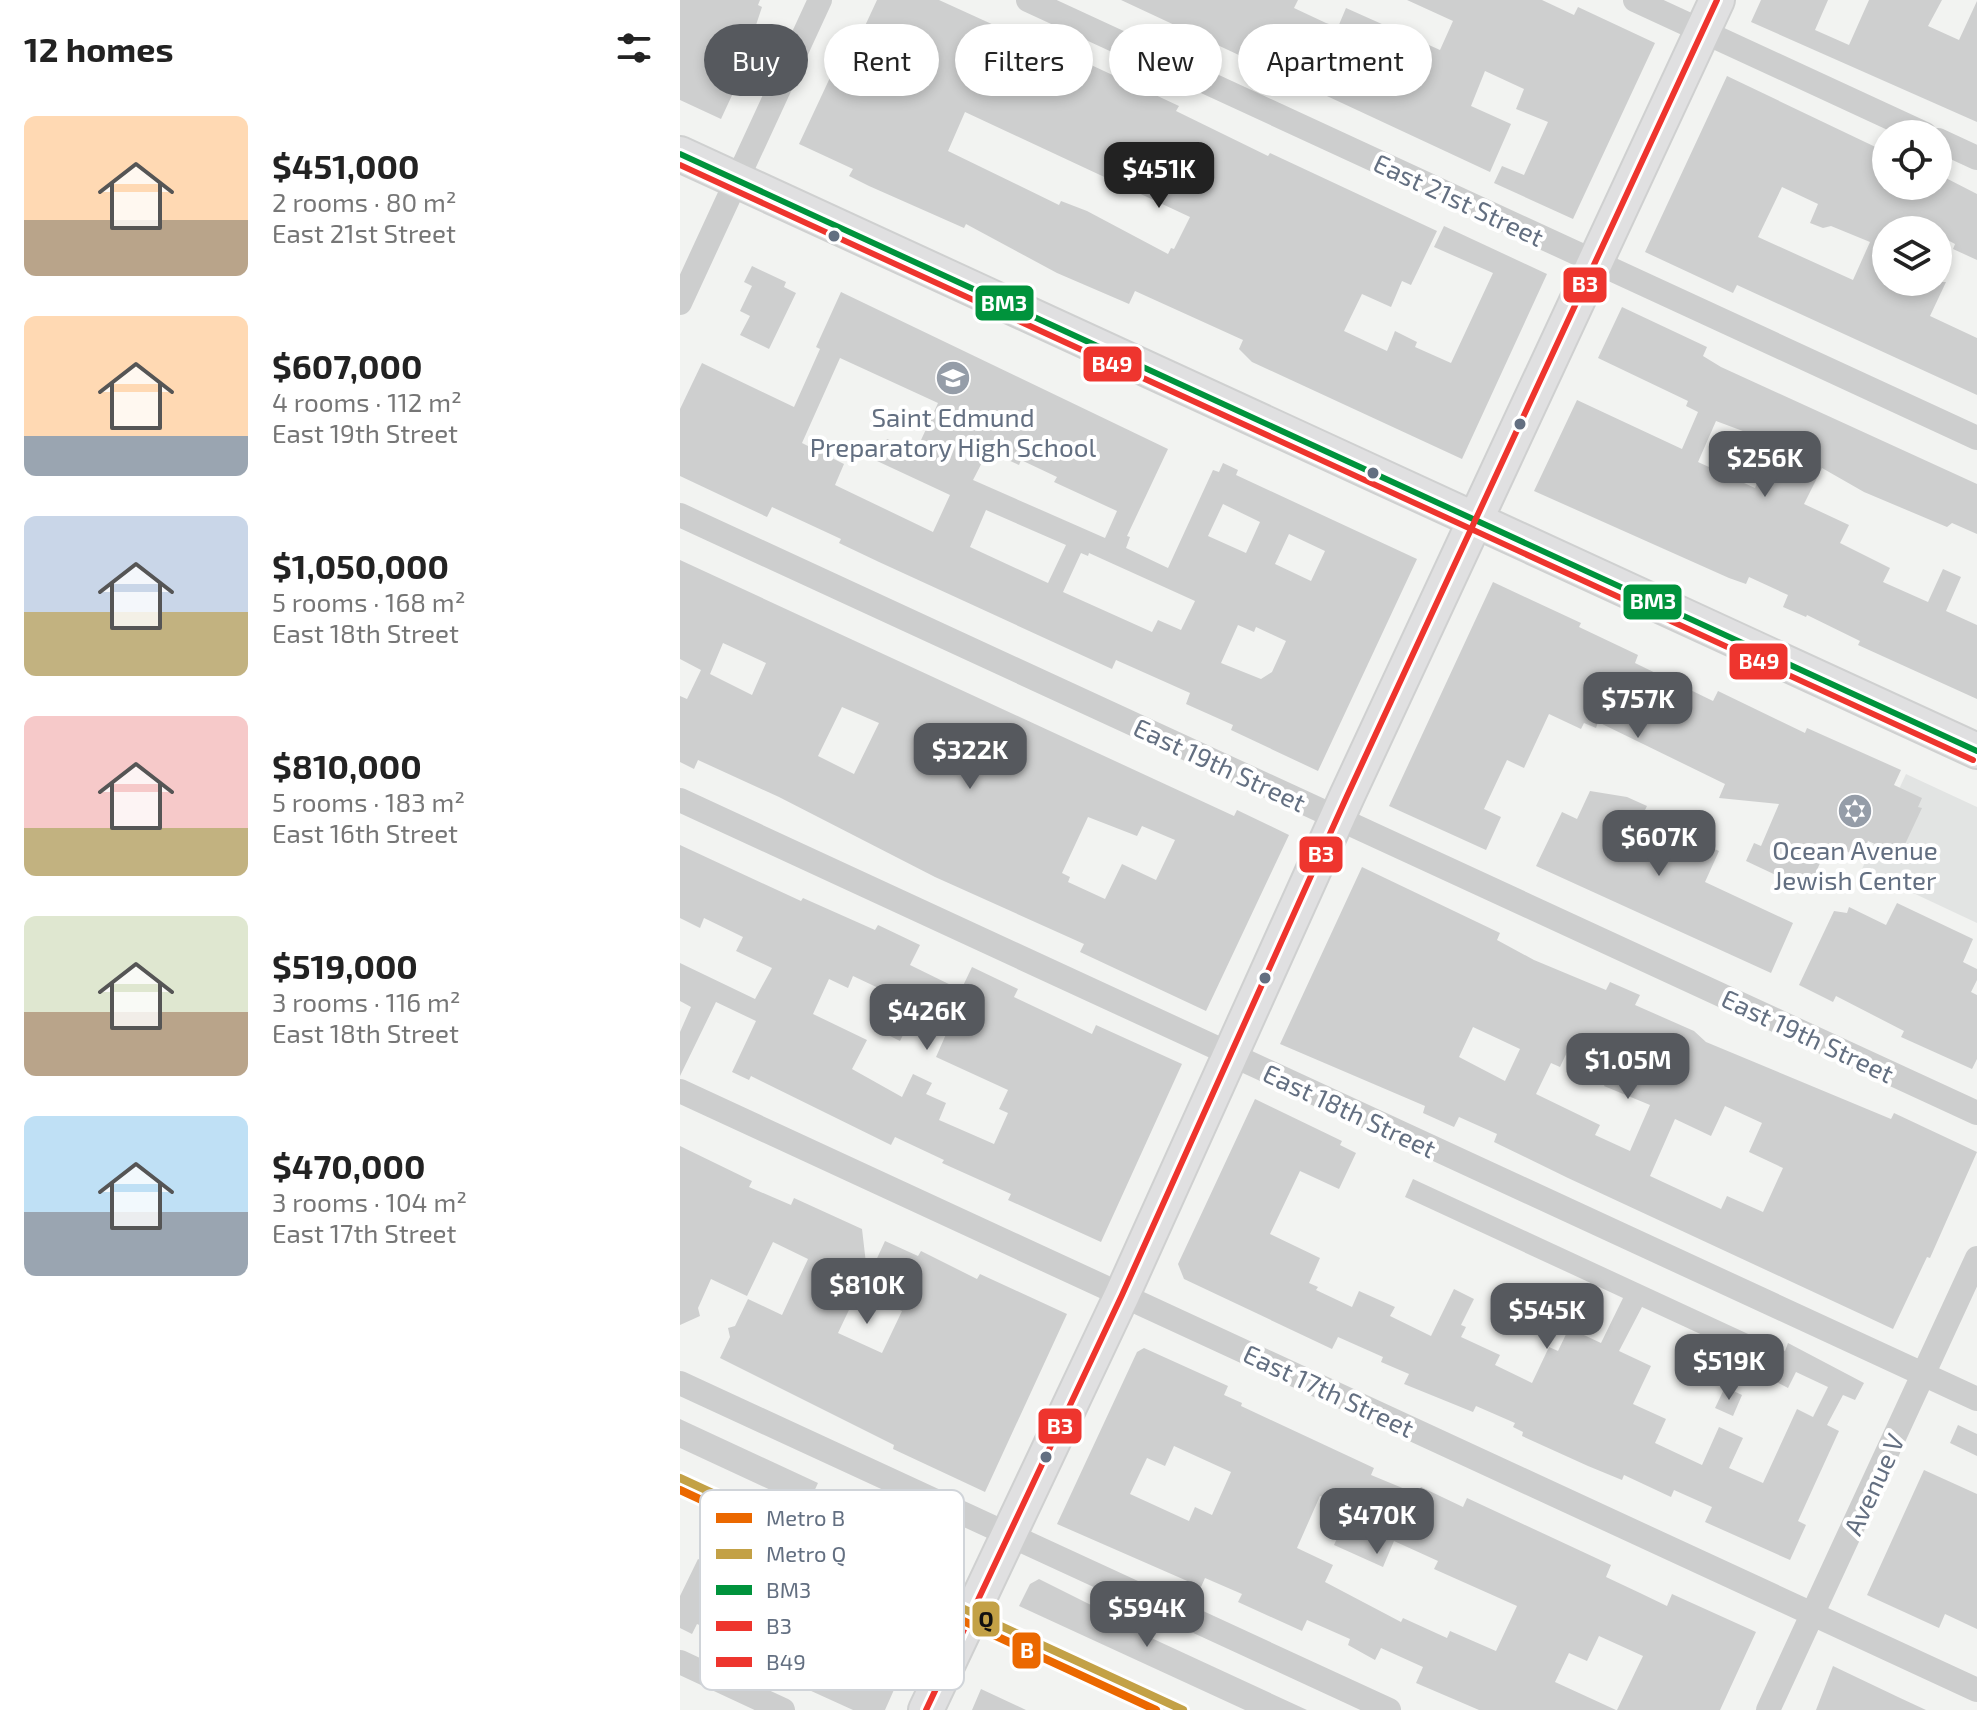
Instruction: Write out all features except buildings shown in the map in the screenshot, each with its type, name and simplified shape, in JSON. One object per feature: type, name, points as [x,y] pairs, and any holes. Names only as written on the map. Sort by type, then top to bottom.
[{"type":"main road","points":[[964,1628],[1122,1295],[1337,818],[1717,0]]},
{"type":"main road","points":[[680,154],[1977,751]]},
{"type":"main road","points":[[926,1710],[935,1690]]},
{"type":"street","points":[[680,303],[820,0]]},
{"type":"street","name":"East 21st Street","points":[[1028,0],[1977,438]]},
{"type":"street","points":[[1635,0],[1895,120]]},
{"type":"street","points":[[1952,146],[1977,158]]},
{"type":"street","name":"East 19th Street","points":[[680,515],[1977,1113]]},
{"type":"street","name":"East 18th Street","points":[[680,800],[1977,1399]]},
{"type":"street","name":"East 17th Street","points":[[680,1091],[1977,1690]]},
{"type":"street","name":"Avenue V","points":[[1768,1710],[1977,1258]]},
{"type":"street","points":[[680,1383],[914,1490]]},
{"type":"street","points":[[964,1513],[1389,1710]]},
{"type":"street","points":[[680,1662],[700,1671]]},
{"type":"street","points":[[740,1690],[783,1710]]},
{"type":"shaded area","points":[[1906,774],[1977,807],[1977,923],[1862,869]]},
{"type":"metro line","name":"Q","points":[[680,1478],[706,1490]]},
{"type":"metro line","name":"B","points":[[680,1490],[700,1499]]},
{"type":"metro line","name":"Q","points":[[964,1609],[1183,1710]]},
{"type":"metro line","name":"B","points":[[964,1621],[1156,1710]]},
{"type":"transit line","name":"B3","points":[[964,1630],[1122,1295],[1347,796],[1717,0]]},
{"type":"transit line","name":"BM3","points":[[680,154],[1977,751]]},
{"type":"transit line","name":"B49","points":[[680,165],[1973,760]]},
{"type":"transit line","name":"B3","points":[[926,1710],[935,1690]]},
{"type":"place","name":"Saint Edmund Preparatory High School","points":[[953,378]]},
{"type":"place","name":"Ocean Avenue Jewish Center","points":[[1855,811]]}]
